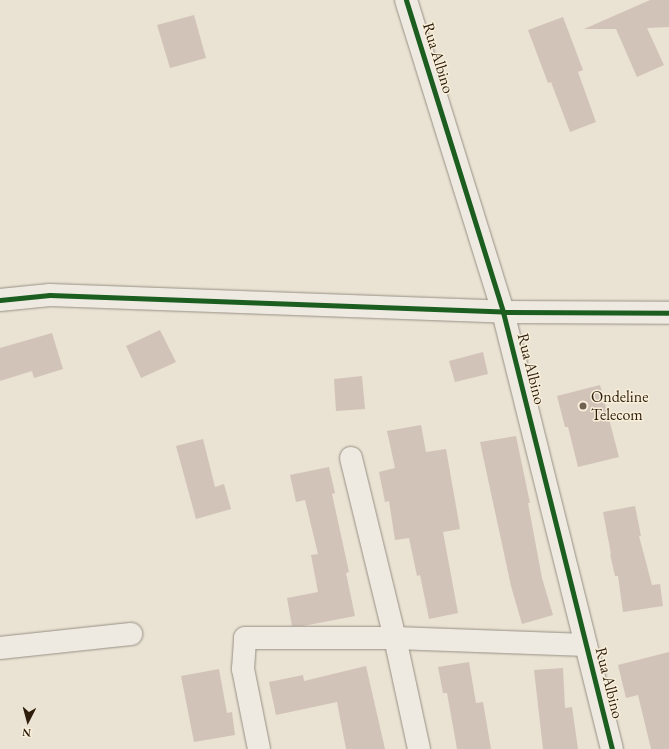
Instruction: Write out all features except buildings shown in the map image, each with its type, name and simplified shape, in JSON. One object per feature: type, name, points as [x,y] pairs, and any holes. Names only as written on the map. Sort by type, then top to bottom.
[{"type":"street","name":"Rua Albino","points":[[406,0],[503,312],[612,749]]},
{"type":"street","points":[[0,300],[50,295],[503,312],[669,313]]},
{"type":"street","points":[[351,458],[419,749]]},
{"type":"street","points":[[0,648],[131,634]]},
{"type":"street","points":[[259,749],[243,669],[245,638],[394,638],[586,645]]},
{"type":"cycle path","points":[[406,0],[503,312],[612,749]]},
{"type":"cycle path","points":[[0,300],[50,295],[503,312],[669,313]]},
{"type":"place","name":"Ondeline Telecom","points":[[583,406]]}]
